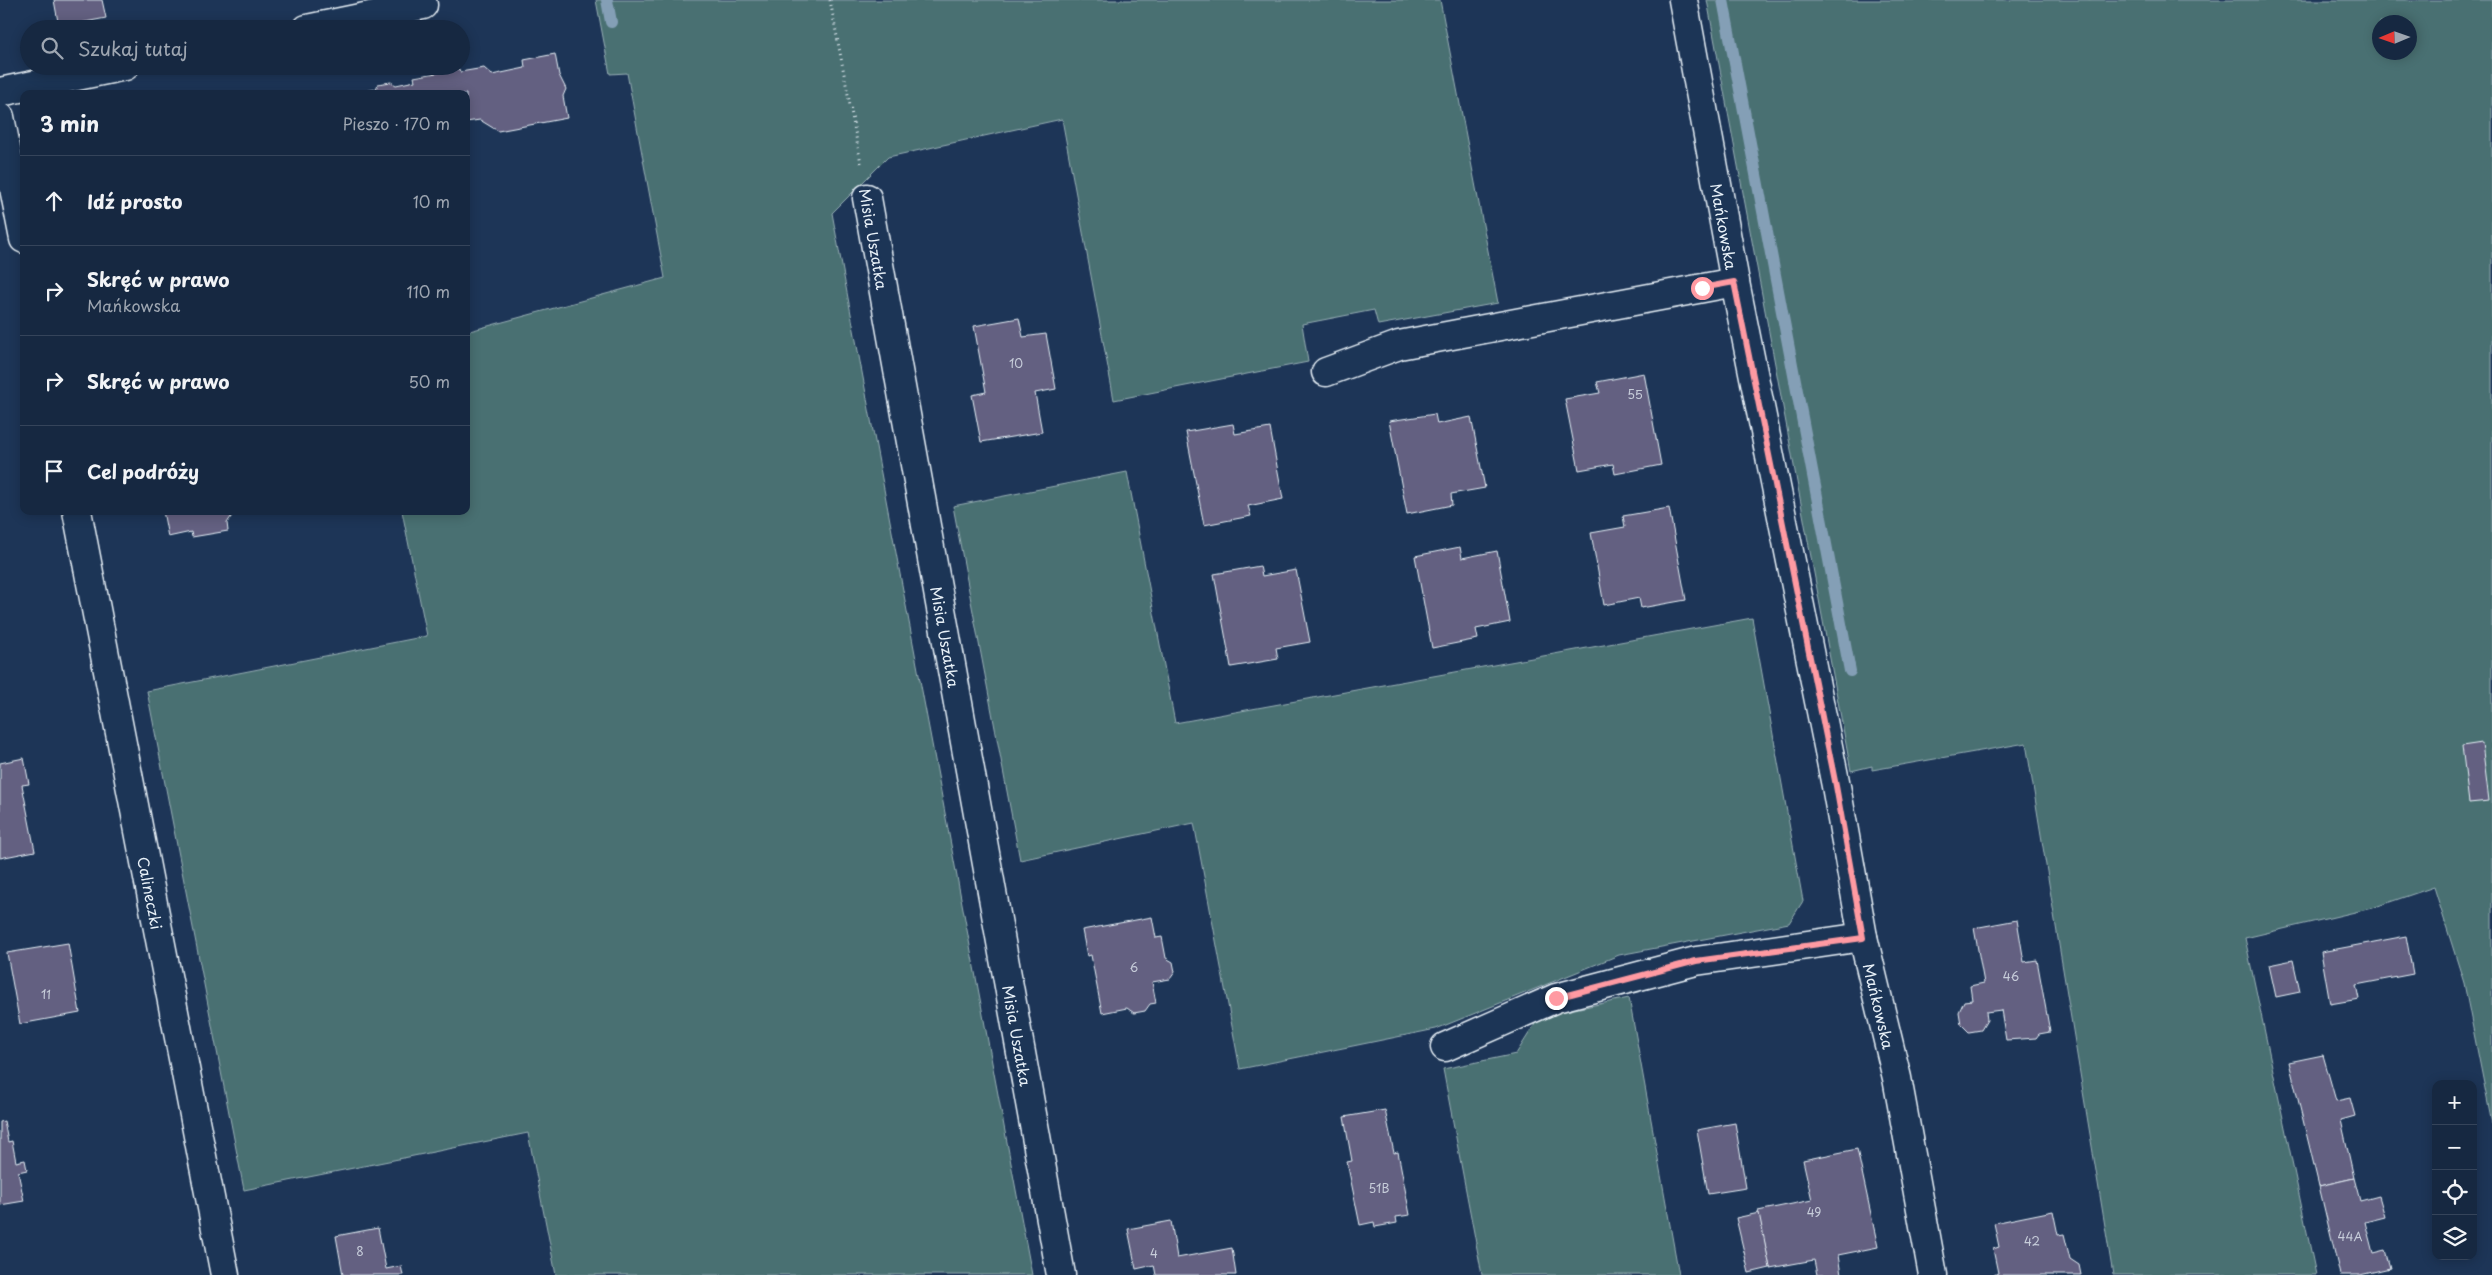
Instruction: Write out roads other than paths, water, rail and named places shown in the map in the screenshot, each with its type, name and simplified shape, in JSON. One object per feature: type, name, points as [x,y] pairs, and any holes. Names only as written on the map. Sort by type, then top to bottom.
[{"type":"street","name":"Mańkowska","points":[[1683,0],[1734,282],[1834,777],[1863,938],[1897,1078],[1933,1275]]},
{"type":"street","points":[[350,20],[423,5]]},
{"type":"street","points":[[0,92],[82,75]]},
{"type":"street","points":[[0,117],[20,219]]},
{"type":"street","name":"Misia Uszatka","points":[[867,198],[1061,1275]]},
{"type":"street","points":[[1326,372],[1399,345],[1734,282]]},
{"type":"street","name":"Calineczki","points":[[78,515],[225,1275]]},
{"type":"street","points":[[1445,1047],[1556,998],[1696,961],[1863,938]]},
{"type":"waterway","points":[[607,0],[611,22]]},
{"type":"waterway","points":[[1723,0],[1850,671]]}]
